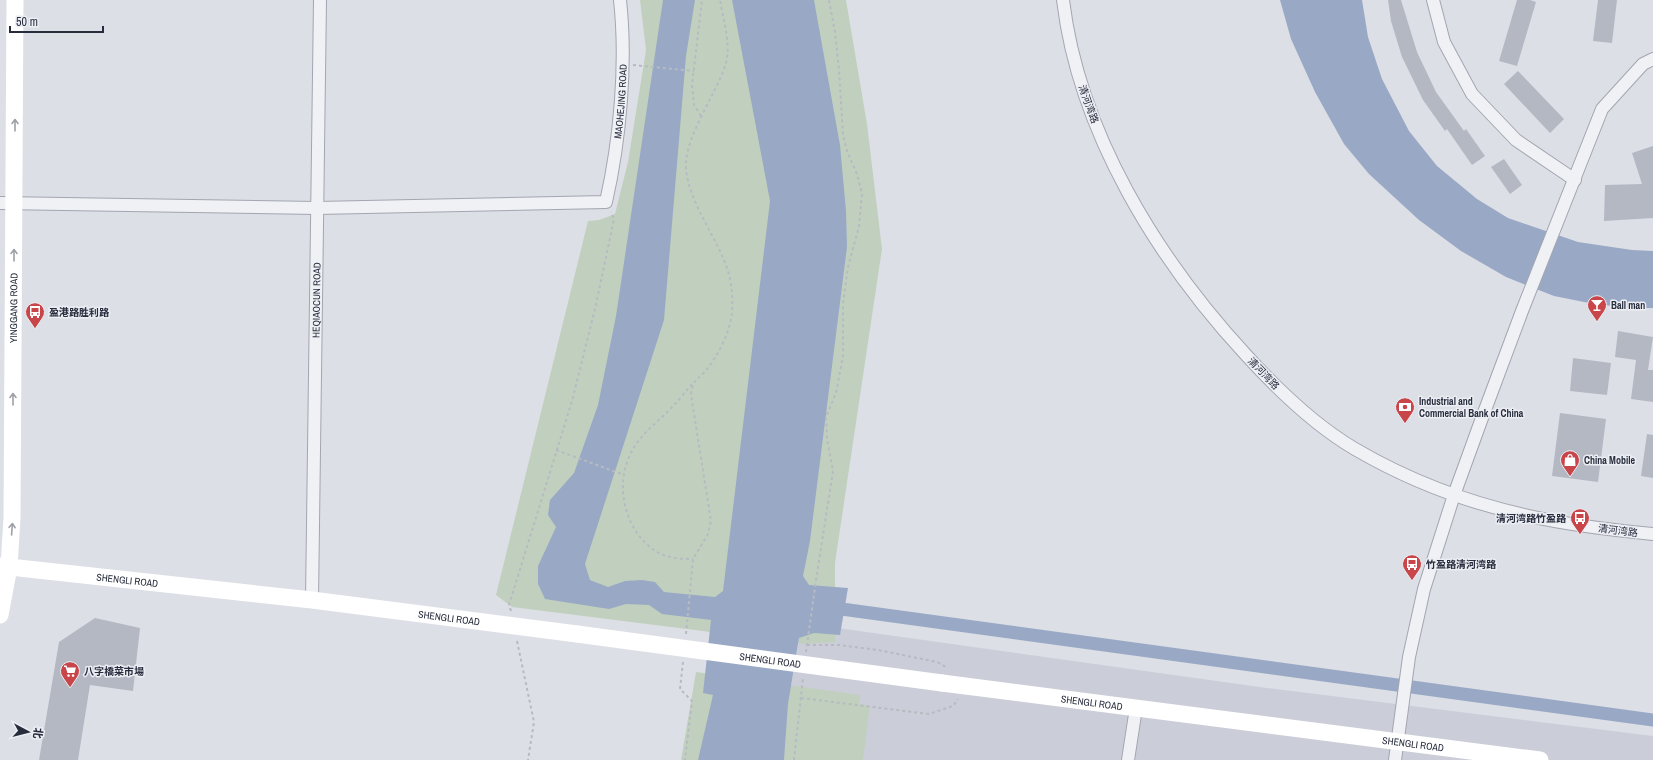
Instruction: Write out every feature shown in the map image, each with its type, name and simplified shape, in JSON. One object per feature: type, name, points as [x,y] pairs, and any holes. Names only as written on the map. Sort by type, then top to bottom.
[{"type":"main road","name":"YINGGANG ROAD","points":[[0,615],[4,567],[12,518],[7,202],[15,0]]},
{"type":"main road","name":"SHENGLI ROAD","points":[[4,567],[312,600],[577,634],[947,677],[965,686],[1540,760]]},
{"type":"street","name":"HEQIAOCUN ROAD","points":[[312,600],[316,208],[320,0]]},
{"type":"street","name":"MAOHEJING ROAD","points":[[606,202],[612,176],[622,86],[623,46],[620,0]]},
{"type":"street","name":"清河湾路","points":[[1063,0],[1065,22],[1075,62],[1088,102],[1122,180],[1163,251],[1222,330],[1265,376],[1292,402],[1326,430],[1356,449],[1398,471],[1454,495],[1528,516],[1605,529],[1653,534]]},
{"type":"street","points":[[1433,0],[1444,42],[1472,94],[1516,140],[1575,180]]},
{"type":"street","points":[[1395,760],[1409,657],[1424,589],[1454,495],[1522,310],[1602,109],[1643,64],[1653,59]]},
{"type":"street","points":[[7,202],[316,208],[606,202]]},
{"type":"street","points":[[1128,760],[1136,708]]},
{"type":"path","points":[[702,0],[692,85],[694,105],[702,116]]},
{"type":"path","points":[[693,559],[679,558],[658,553],[645,543],[635,529],[627,513],[623,492],[624,475],[629,456],[640,438],[707,370],[722,348],[732,315],[732,289],[728,271],[692,192],[686,169],[688,150],[726,63],[728,46],[720,0]]},
{"type":"path","points":[[809,632],[833,471],[826,439],[826,418],[836,393],[843,356],[843,303],[848,267],[859,226],[862,194],[857,174],[843,135],[839,70],[835,32],[829,0]]},
{"type":"path","points":[[623,64],[694,71]]},
{"type":"path","points":[[509,605],[572,401],[596,309],[614,219],[606,202]]},
{"type":"path","points":[[686,635],[693,559],[708,534],[711,521],[691,395],[692,384]]},
{"type":"path","points":[[556,450],[624,475]]},
{"type":"path","points":[[807,645],[839,645],[878,650],[937,662],[947,677]]},
{"type":"path","points":[[520,656],[534,722],[528,760]]},
{"type":"path","points":[[683,658],[680,689],[692,701],[685,760]]},
{"type":"path","points":[[794,760],[801,698],[929,714],[953,706],[965,686]]},
{"type":"shaded area","points":[[802,623],[1267,688],[1653,736],[1653,760],[784,760],[788,704]]},
{"type":"green space","points":[[640,0],[846,0],[867,124],[882,249],[835,563],[835,642],[806,644],[512,607],[496,595],[588,221],[599,220],[615,214],[628,162],[646,50]]},
{"type":"green space","points":[[696,672],[860,695],[859,704],[870,706],[863,760],[681,760]]},
{"type":"water","points":[[663,0],[695,0],[686,56],[664,320],[585,564],[590,580],[608,587],[625,581],[642,580],[655,582],[664,592],[715,597],[723,591],[770,201],[732,0],[814,0],[840,145],[846,211],[847,247],[810,541],[803,576],[809,585],[848,588],[840,635],[814,633],[799,638],[788,704],[784,760],[698,760],[713,695],[703,693],[711,620],[662,614],[649,605],[626,604],[609,609],[545,599],[538,584],[538,566],[556,527],[548,515],[550,500],[574,473],[598,405],[616,316]]},
{"type":"water","points":[[1280,0],[1362,0],[1368,37],[1382,79],[1409,131],[1437,166],[1477,199],[1508,218],[1578,242],[1632,250],[1653,251],[1653,308],[1633,308],[1594,304],[1554,296],[1506,277],[1461,251],[1419,220],[1369,174],[1344,144],[1315,92],[1291,39]]},
{"type":"building","points":[[1388,0],[1401,0],[1417,52],[1436,92],[1464,131],[1466,129],[1485,156],[1472,165],[1447,129],[1445,131],[1423,100],[1402,57],[1391,21]]},
{"type":"building","points":[[1517,0],[1530,0],[1536,2],[1517,66],[1499,61]]},
{"type":"building","points":[[1598,0],[1617,0],[1612,43],[1593,41]]},
{"type":"building","points":[[1518,71],[1564,119],[1550,133],[1504,84]]},
{"type":"building","points":[[1653,146],[1653,218],[1604,221],[1605,185],[1642,184],[1632,153]]},
{"type":"building","points":[[1504,159],[1522,185],[1510,194],[1491,167]]},
{"type":"building","points":[[1618,331],[1653,337],[1648,370],[1653,370],[1653,402],[1631,399],[1636,360],[1615,357]]},
{"type":"building","points":[[1573,358],[1611,363],[1607,395],[1570,391]]},
{"type":"building","points":[[1560,413],[1606,419],[1598,482],[1552,476]]},
{"type":"building","points":[[1647,434],[1653,435],[1653,478],[1641,476]]},
{"type":"building","name":"八字橋菜市場","points":[[95,618],[140,628],[133,691],[90,685],[78,760],[39,760],[59,642]]},
{"type":"waterway","points":[[827,607],[1653,720]]},
{"type":"place","name":"Ball man","points":[[1597,322]]},
{"type":"place","name":"盈港路胜利路","points":[[35,329]]},
{"type":"place","name":"Industrial and Commercial Bank of China","points":[[1405,424]]},
{"type":"place","name":"China Mobile","points":[[1570,477]]},
{"type":"place","name":"清河湾路竹盈路","points":[[1580,535]]},
{"type":"place","name":"竹盈路清河湾路","points":[[1412,581]]},
{"type":"place","name":"八字橋菜市場","points":[[70,688]]}]
